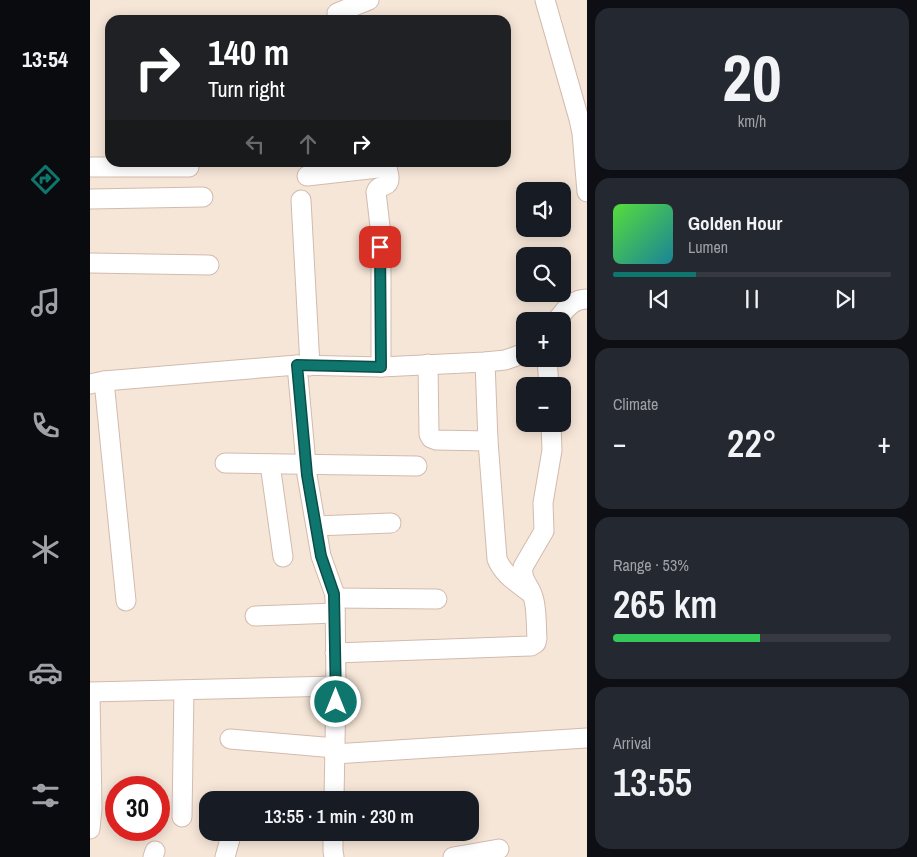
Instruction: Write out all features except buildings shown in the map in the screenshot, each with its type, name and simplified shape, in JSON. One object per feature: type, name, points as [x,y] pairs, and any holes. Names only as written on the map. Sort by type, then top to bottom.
[{"type":"street","points":[[338,14],[369,0]]},
{"type":"street","points":[[545,0],[579,119],[587,192]]},
{"type":"street","points":[[90,167],[189,168]]},
{"type":"street","points":[[307,176],[366,167]]},
{"type":"street","points":[[381,367],[380,236],[376,192],[377,188],[389,182],[390,178],[387,167]]},
{"type":"street","points":[[90,199],[203,197]]},
{"type":"street","points":[[301,200],[306,464],[321,556],[334,590],[335,606],[334,791]]},
{"type":"street","points":[[90,263],[209,265]]},
{"type":"street","points":[[563,312],[570,304],[583,298],[587,299]]},
{"type":"street","points":[[126,601],[97,382],[303,366],[381,367],[485,362],[505,360],[516,356]]},
{"type":"street","points":[[485,362],[488,441],[497,559],[505,574],[532,594]]},
{"type":"street","points":[[428,364],[429,434],[431,438],[436,440],[488,441]]},
{"type":"street","points":[[335,653],[531,646],[536,643],[534,604],[532,594],[524,580],[522,567],[544,531],[543,503],[552,450],[551,432]]},
{"type":"street","points":[[225,463],[417,466]]},
{"type":"street","points":[[270,464],[284,557]]},
{"type":"street","points":[[316,526],[391,523]]},
{"type":"street","points":[[256,616],[335,606],[437,599]]},
{"type":"street","points":[[90,824],[92,808],[90,692],[336,686]]},
{"type":"street","points":[[182,817],[184,690]]},
{"type":"street","points":[[230,739],[335,751],[587,738]]},
{"type":"street","points":[[333,841],[334,857]]},
{"type":"street","points":[[460,856],[499,849]]},
{"type":"shaded area","points":[[90,0],[587,0],[587,857],[90,857]]},
{"type":"route","points":[[336,702],[334,590],[321,556],[307,475],[297,365],[381,367],[380,247]]}]
